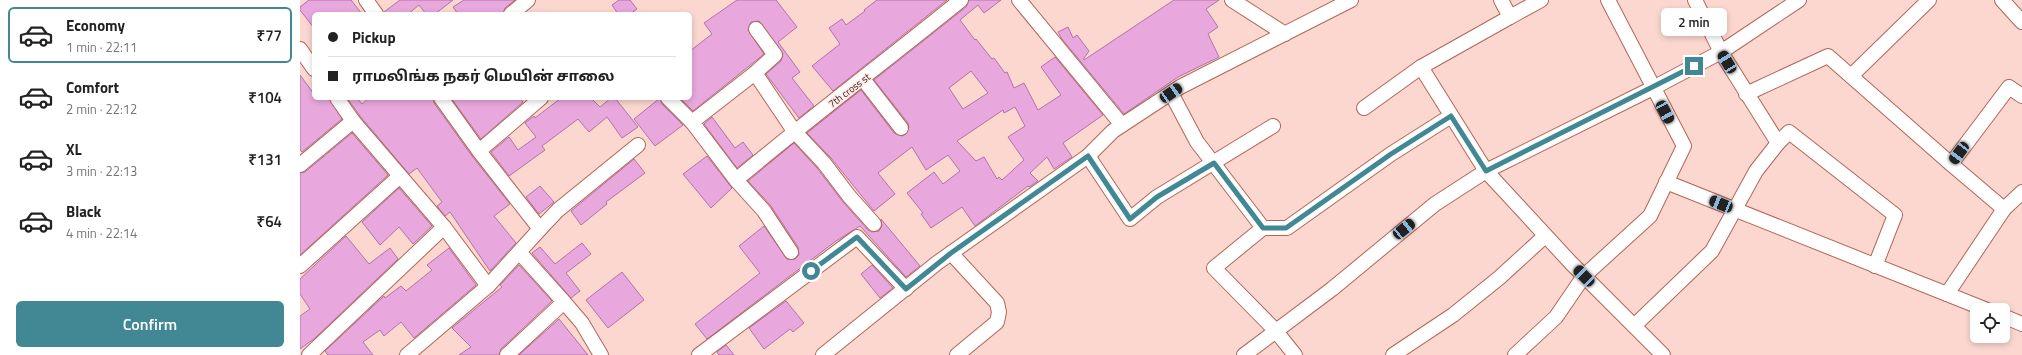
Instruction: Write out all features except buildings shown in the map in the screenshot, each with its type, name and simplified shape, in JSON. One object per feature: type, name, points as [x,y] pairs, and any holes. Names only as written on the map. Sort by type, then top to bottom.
[{"type":"street","points":[[366,0],[375,12]]},
{"type":"street","points":[[513,12],[528,0]]},
{"type":"street","name":"7th cross st","points":[[736,180],[794,131],[863,79],[961,0]]},
{"type":"street","points":[[1019,0],[1122,125]]},
{"type":"street","points":[[1232,0],[1286,34]]},
{"type":"street","points":[[823,355],[951,253],[1088,156],[1113,130],[1171,93],[1351,0]]},
{"type":"street","points":[[1501,0],[1510,17]]},
{"type":"street","points":[[1364,108],[1421,66],[1541,0]]},
{"type":"street","points":[[1515,355],[1556,317],[1584,276],[1650,216],[1684,146],[1652,88],[1608,0]]},
{"type":"street","points":[[1695,0],[1721,52],[1778,143]]},
{"type":"street","points":[[1244,355],[1275,330],[1332,289],[1435,204],[1486,171],[1721,52],[1799,0]]},
{"type":"street","points":[[1850,76],[1929,0]]},
{"type":"street","points":[[2002,0],[2022,22]]},
{"type":"street","points":[[692,122],[756,73],[775,55],[756,29]]},
{"type":"street","points":[[300,49],[308,67]]},
{"type":"street","points":[[1746,94],[1828,56],[1950,164],[2004,209]]},
{"type":"street","points":[[1421,66],[1486,171],[1545,236],[1663,355]]},
{"type":"street","points":[[756,73],[794,131],[824,163],[849,196],[874,224]]},
{"type":"street","points":[[863,79],[901,128]]},
{"type":"street","points":[[1950,164],[2009,87],[2022,96]]},
{"type":"street","points":[[1171,93],[1197,142],[1263,228]]},
{"type":"street","points":[[338,100],[353,121],[444,227],[488,286]]},
{"type":"street","points":[[442,100],[479,151],[540,229]]},
{"type":"street","points":[[479,151],[539,100]]},
{"type":"street","points":[[670,100],[692,122],[736,180],[764,211],[791,252]]},
{"type":"street","points":[[1295,355],[1275,330],[1214,268],[1263,228],[1286,228],[1391,154],[1451,116]]},
{"type":"street","points":[[300,165],[353,121]]},
{"type":"street","points":[[1088,156],[1130,219],[1157,197],[1273,126]]},
{"type":"street","points":[[1634,326],[1712,251],[1756,171],[1778,143],[1789,132],[1895,215],[1875,266]]},
{"type":"street","points":[[407,355],[488,286],[558,210],[638,145]]},
{"type":"street","points":[[300,266],[400,176]]},
{"type":"street","points":[[1666,182],[1970,303]]},
{"type":"street","points":[[1947,294],[2004,209],[2022,192]]},
{"type":"street","points":[[309,355],[444,227]]},
{"type":"street","points":[[1394,355],[1453,315],[1499,278],[1545,236]]},
{"type":"street","points":[[699,355],[857,237],[906,289]]},
{"type":"street","points":[[520,253],[582,323],[599,354]]},
{"type":"street","points":[[951,253],[997,303],[999,312],[997,322],[957,355]]},
{"type":"street","points":[[507,355],[564,302]]},
{"type":"street","points":[[2010,319],[2022,324]]},
{"type":"route","points":[[811,271],[857,237],[906,289],[951,253],[1088,156],[1130,219],[1157,197],[1214,163],[1263,228],[1286,228],[1391,154],[1451,116],[1486,171],[1694,66]]}]
